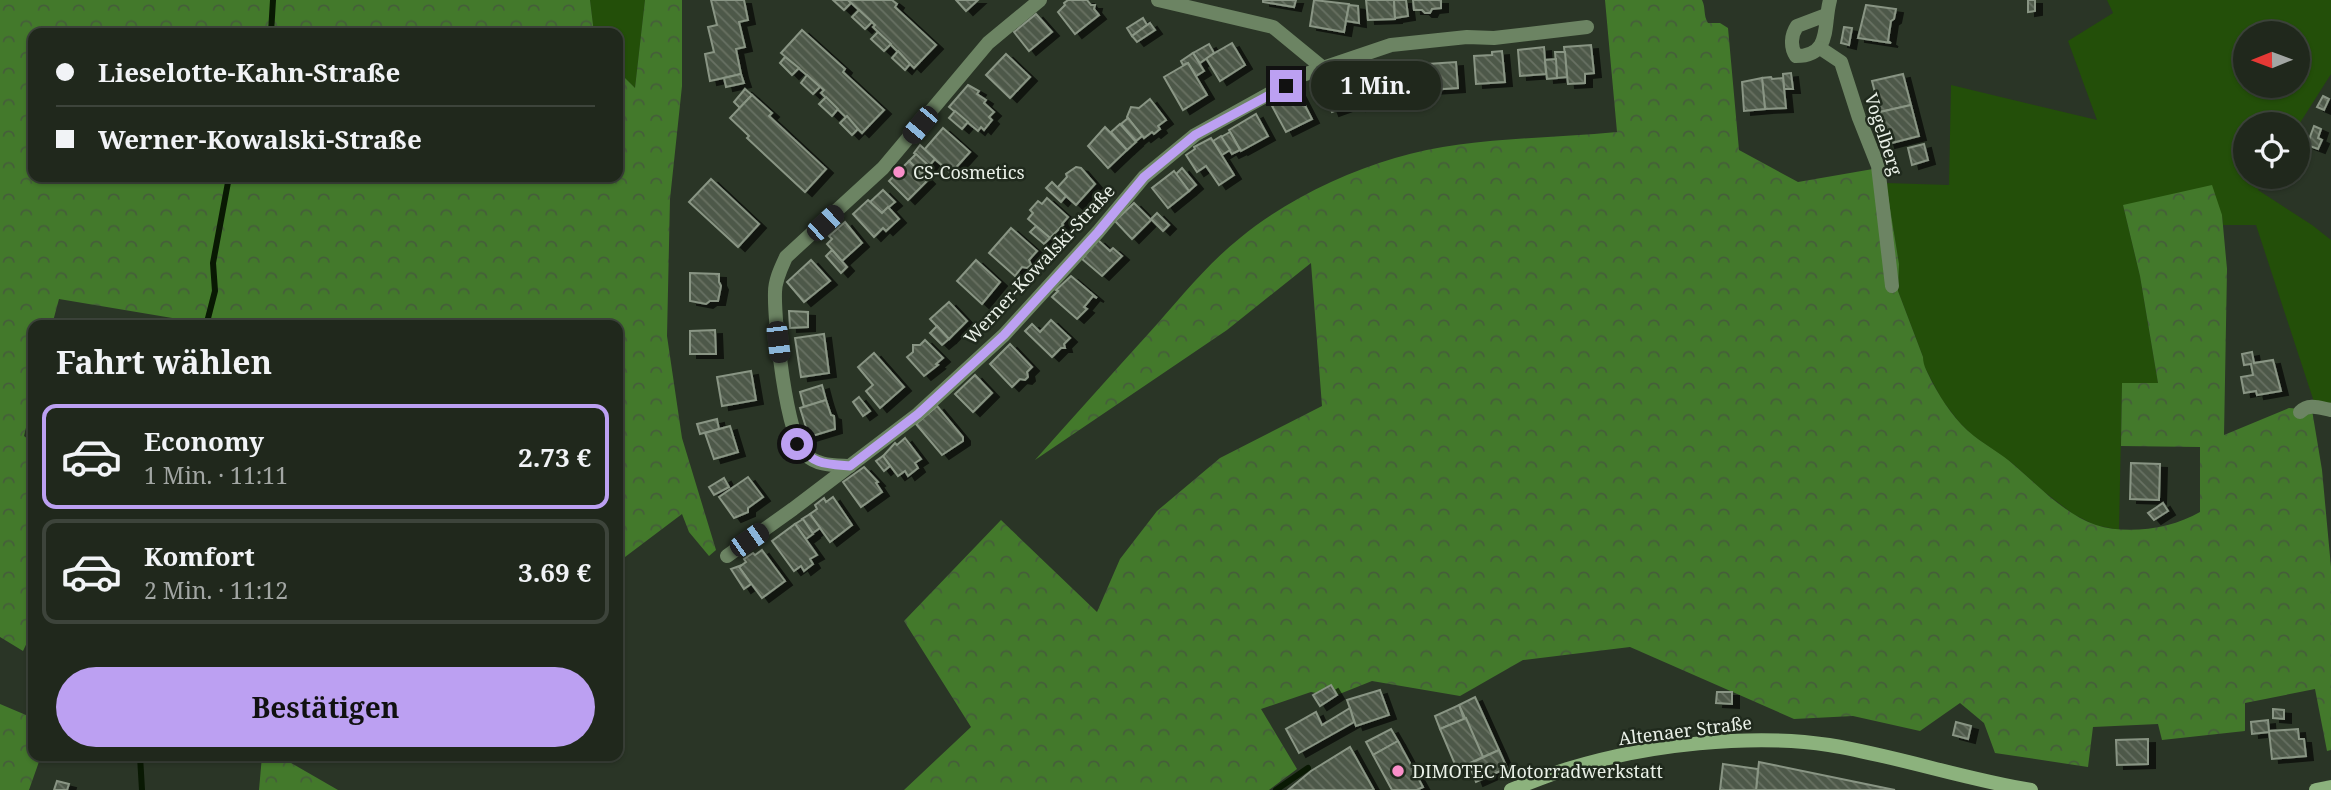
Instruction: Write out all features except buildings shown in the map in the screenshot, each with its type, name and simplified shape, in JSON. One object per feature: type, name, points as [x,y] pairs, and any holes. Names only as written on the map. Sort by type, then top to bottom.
[{"type":"main road","name":"Altenaer Straße","points":[[1511,790],[1597,761],[1673,747],[1760,740],[1828,745],[2031,790]]},
{"type":"main road","points":[[2316,790],[2331,788]]},
{"type":"street","points":[[850,466],[816,463],[805,454],[794,437],[775,324],[775,289],[780,270],[786,257],[883,168],[988,43],[1040,0]]},
{"type":"street","points":[[1158,0],[1273,27],[1323,68]]},
{"type":"street","points":[[1826,15],[1797,26],[1792,38],[1792,50],[1796,56],[1807,56],[1820,48],[1826,38],[1826,15],[1830,0]]},
{"type":"street","name":"Werner-Kowalski-Straße","points":[[727,556],[918,414],[1004,335],[1144,177],[1195,135],[1303,75],[1391,45],[1467,37],[1494,38],[1587,27]]},
{"type":"street","name":"Vogelberg","points":[[1820,48],[1841,62],[1878,166],[1892,286]]},
{"type":"street","points":[[2300,412],[2305,407],[2331,410]]},
{"type":"green space","points":[[0,0],[590,0],[593,28],[28,28],[28,182],[623,182],[623,76],[635,88],[645,0],[682,0],[682,86],[670,199],[667,336],[682,438],[716,550],[709,556],[689,532],[682,514],[625,557],[623,562],[623,320],[184,320],[59,299],[53,320],[28,320],[28,419],[24,436],[28,439],[28,640],[23,651],[0,637]]},
{"type":"green space","points":[[590,0],[645,0],[635,88],[623,76],[623,28],[593,28]]},
{"type":"green space","points":[[1605,0],[1702,0],[1708,23],[1720,23],[1728,28],[1739,150],[1798,182],[1873,169],[1886,183],[1899,264],[1898,291],[1926,370],[1941,397],[1956,418],[1974,436],[2009,461],[2063,507],[2096,525],[2121,530],[2149,529],[2176,523],[2200,512],[2200,447],[2121,446],[2122,383],[2158,383],[2140,276],[2123,205],[2212,185],[2222,215],[2227,269],[2224,435],[2289,408],[2312,410],[2322,470],[2331,567],[2331,750],[2327,751],[2315,689],[2245,703],[2245,731],[2162,740],[2158,724],[2093,727],[2088,767],[1995,753],[1984,723],[1960,703],[1920,731],[1853,716],[1794,719],[1630,647],[1523,660],[1460,696],[1372,681],[1337,695],[1331,686],[1261,709],[1297,769],[1269,790],[904,790],[971,727],[904,621],[1001,520],[1097,612],[1120,559],[1157,511],[1220,458],[1322,406],[1311,263],[1227,330],[1035,460],[1049,444],[1216,260],[1257,225],[1314,190],[1354,172],[1422,151],[1477,142],[1617,132]]},
{"type":"green space","points":[[2107,0],[2331,0],[2331,74],[2307,112],[2233,112],[2233,189],[2259,189],[2331,240],[2331,405],[2314,402],[2256,225],[2223,225],[2222,215],[2123,205],[2140,276],[2158,383],[2122,383],[2119,530],[2095,525],[2073,514],[2012,463],[1972,435],[1942,400],[1923,364],[1923,357],[1898,291],[1899,264],[1886,183],[1949,185],[1951,85],[2097,120],[2068,41],[2113,13]]},
{"type":"green space","points":[[0,704],[28,716],[28,761],[39,761],[29,790],[0,790]]},
{"type":"green space","points":[[262,761],[288,761],[338,790],[259,790]]},
{"type":"waterway","points":[[271,28],[273,0]]},
{"type":"waterway","points":[[208,320],[215,291],[213,263],[228,182]]},
{"type":"waterway","points":[[140,761],[142,790]]},
{"type":"waterway","points":[[1276,790],[1308,768]]},
{"type":"place","name":"CS-Cosmetics","points":[[899,172]]},
{"type":"place","name":"DIMOTEC Motorradwerkstatt","points":[[1398,771]]},
{"type":"route","points":[[797,444],[816,463],[850,466],[918,414],[1004,335],[1144,177],[1195,135],[1286,86]]}]
